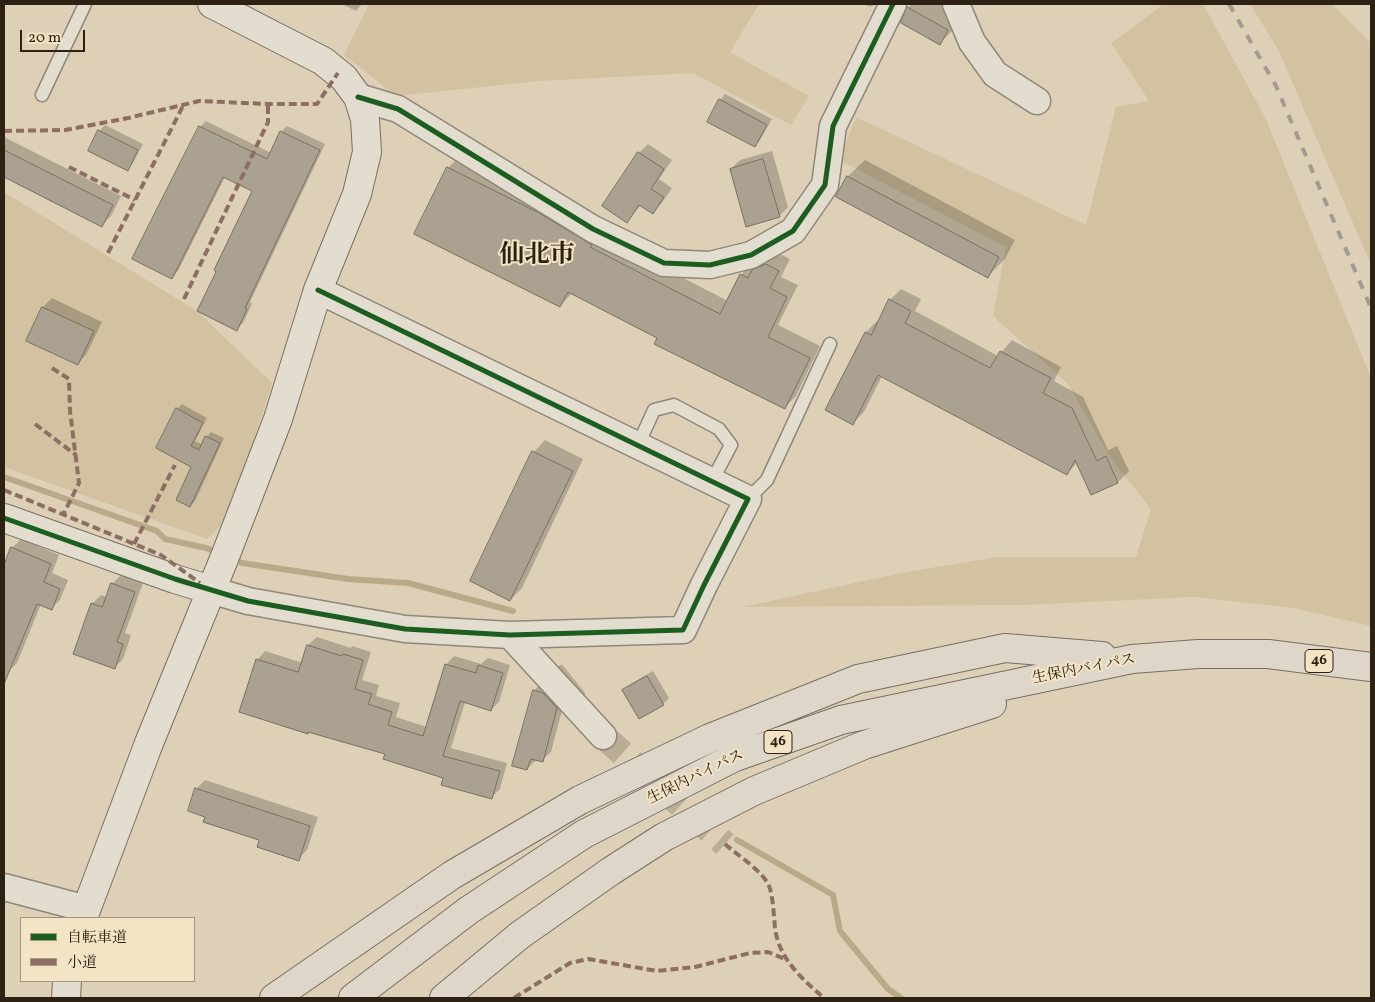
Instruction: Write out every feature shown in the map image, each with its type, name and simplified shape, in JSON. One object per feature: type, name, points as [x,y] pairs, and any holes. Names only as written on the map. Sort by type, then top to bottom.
[{"type":"highway","points":[[274,998],[452,875],[580,800],[710,738],[858,679],[1005,648],[1132,659]]},
{"type":"highway","name":"生保内バイパス","points":[[352,998],[469,910],[584,834],[735,757],[841,720],[1132,659],[1198,654],[1268,654],[1371,667]]},
{"type":"highway","points":[[444,998],[520,935],[611,871],[664,837],[754,791],[864,745],[1132,659]]},
{"type":"street","points":[[4,887],[85,914],[149,742],[226,554],[278,419],[318,290],[357,194],[367,152],[365,119],[358,97],[344,78],[323,61],[212,4]]},
{"type":"street","points":[[358,97],[398,110],[593,229],[664,262],[710,265],[751,255],[793,231],[825,185],[833,126],[893,4]]},
{"type":"street","points":[[956,4],[972,42],[995,74],[1036,101]]},
{"type":"street","points":[[4,518],[174,580],[248,601],[405,629],[510,635],[683,630],[748,499],[318,290]]},
{"type":"street","points":[[510,635],[603,736]]},
{"type":"street","points":[[66,998],[67,982]]},
{"type":"lane","points":[[42,95],[85,4]]},
{"type":"lane","points":[[748,499],[767,480],[830,344]]},
{"type":"lane","points":[[638,446],[654,410],[674,405],[719,429],[731,445],[712,481]]},
{"type":"shaded area","points":[[369,4],[759,4],[730,52],[809,96],[791,125],[693,73],[540,81],[396,96],[344,55]]},
{"type":"shaded area","points":[[1164,4],[1203,4],[1266,119],[1371,378],[1371,626],[1293,608],[1195,597],[1024,605],[742,607],[906,572],[997,557],[1136,557],[1151,509],[1110,457],[1067,383],[993,316],[1006,247],[839,160],[856,117],[1086,225],[1116,107],[1149,101],[1111,43]]},
{"type":"shaded area","points":[[1250,4],[1332,4],[1371,43],[1371,265],[1278,49]]},
{"type":"shaded area","points":[[4,192],[197,311],[272,383],[229,518],[207,539],[4,467]]},
{"type":"building","points":[[907,7],[948,30],[940,45],[901,23]]},
{"type":"building","points":[[719,99],[767,125],[755,147],[707,122]]},
{"type":"building","points":[[199,126],[267,159],[280,131],[320,150],[245,308],[247,309],[237,331],[197,311],[216,272],[214,270],[252,191],[223,177],[172,279],[132,259]]},
{"type":"building","points":[[98,130],[138,150],[128,171],[88,151]]},
{"type":"building","points":[[4,150],[113,205],[102,227],[4,177]]},
{"type":"building","points":[[638,152],[664,169],[651,189],[664,197],[653,214],[639,205],[627,223],[602,206]]},
{"type":"building","points":[[763,159],[780,217],[746,227],[730,169]]},
{"type":"building","points":[[447,167],[539,213],[592,245],[590,247],[720,314],[740,274],[748,278],[752,270],[766,264],[779,271],[770,288],[787,297],[768,337],[810,358],[785,409],[654,344],[657,338],[568,292],[560,307],[414,234]]},
{"type":"building","points":[[847,176],[999,257],[988,278],[836,197]]},
{"type":"building","points":[[889,299],[911,311],[905,323],[990,368],[1000,351],[1051,378],[1043,393],[1072,408],[1097,461],[1106,456],[1118,483],[1091,495],[1075,460],[1067,475],[878,375],[853,425],[825,410],[865,332],[871,335]]},
{"type":"building","points":[[42,307],[94,331],[78,365],[26,341]]},
{"type":"building","points":[[176,408],[203,423],[191,446],[199,450],[205,436],[220,443],[190,507],[176,500],[191,467],[156,448]]},
{"type":"building","points":[[532,451],[573,471],[510,601],[470,581]]},
{"type":"building","points":[[11,547],[51,564],[44,582],[60,589],[52,610],[37,604],[4,684],[4,565]]},
{"type":"building","points":[[111,583],[135,592],[117,642],[123,644],[115,669],[73,654],[91,603],[102,607]]},
{"type":"building","points":[[307,645],[342,656],[343,654],[363,660],[355,689],[372,694],[368,704],[392,712],[388,725],[423,736],[445,664],[476,673],[478,665],[503,673],[491,711],[460,701],[443,756],[500,771],[492,799],[441,785],[443,778],[383,759],[385,754],[308,732],[308,734],[239,712],[256,659],[298,672]]},
{"type":"building","points":[[647,676],[664,705],[639,719],[622,690]]},
{"type":"building","points":[[533,690],[543,693],[557,708],[543,762],[531,759],[527,770],[512,766]]},
{"type":"building","points":[[195,788],[310,826],[299,861],[257,847],[259,840],[203,822],[205,817],[188,811]]},
{"type":"waterway","points":[[4,477],[157,531],[165,539],[206,548],[220,554]]},
{"type":"waterway","points":[[232,559],[242,563],[348,579],[408,583],[513,611]]},
{"type":"waterway","points":[[561,668],[582,694]]},
{"type":"waterway","points":[[737,840],[833,895],[840,931],[888,989],[901,998]]},
{"type":"tunnel","points":[[603,736],[725,844]]},
{"type":"railway","points":[[1229,4],[1276,86],[1371,308]]},
{"type":"marked path","points":[[4,131],[65,130],[128,118],[199,101],[317,104],[338,73]]},
{"type":"marked path","points":[[108,253],[184,104]]},
{"type":"marked path","points":[[184,299],[268,122],[268,104]]},
{"type":"marked path","points":[[69,167],[135,200]]},
{"type":"marked path","points":[[52,368],[69,379],[70,411],[79,483],[63,515]]},
{"type":"marked path","points":[[35,424],[76,455]]},
{"type":"marked path","points":[[134,544],[175,465]]},
{"type":"marked path","points":[[4,490],[161,555],[200,583]]},
{"type":"marked path","points":[[725,844],[756,869],[766,880],[771,895],[777,939],[781,949],[786,959],[800,976],[824,998]]},
{"type":"marked path","points":[[514,998],[570,963],[588,959],[657,971],[695,967],[750,953],[768,952],[785,959]]},
{"type":"cycle path","points":[[358,97],[398,109],[593,229],[664,263],[710,265],[751,255],[793,231],[825,185],[833,126],[893,4]]},
{"type":"cycle path","points":[[4,518],[175,579],[248,601],[405,629],[510,635],[683,630],[748,499],[318,290]]},
{"type":"district","name":"仙北市","points":[[537,257]]}]
